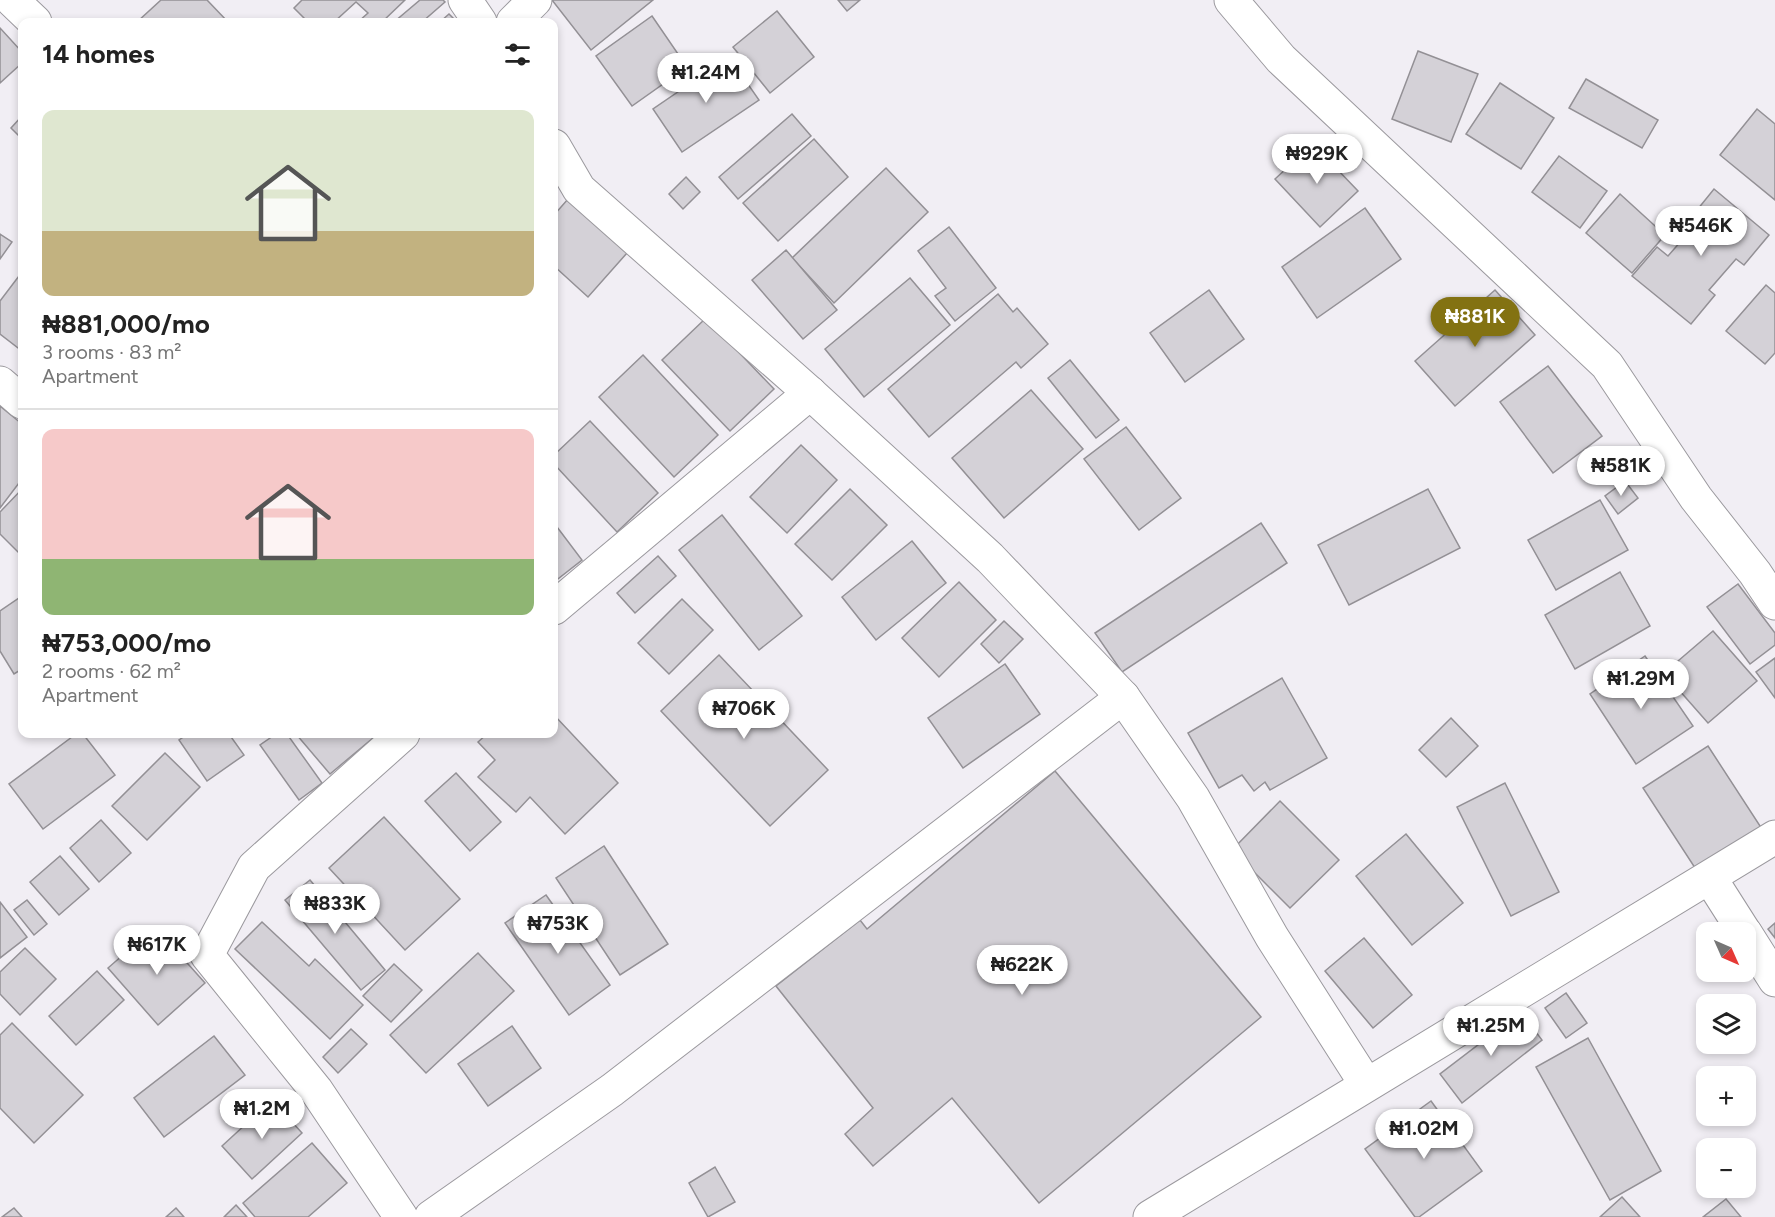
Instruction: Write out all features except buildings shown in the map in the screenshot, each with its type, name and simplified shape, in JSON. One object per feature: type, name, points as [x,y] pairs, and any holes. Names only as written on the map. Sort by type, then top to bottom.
[{"type":"street","points":[[12,0],[31,18]]},
{"type":"street","points":[[465,0],[477,18]]},
{"type":"street","points":[[517,18],[535,0]]},
{"type":"street","points":[[1231,0],[1281,59],[1607,365],[1696,498],[1755,573],[1775,603]]},
{"type":"street","points":[[558,153],[579,189],[810,393],[990,558],[1123,697],[1193,798],[1272,937],[1366,1084]]},
{"type":"street","points":[[0,383],[18,399]]},
{"type":"street","points":[[558,605],[810,393]]},
{"type":"street","points":[[431,1217],[612,1090],[1123,697]]},
{"type":"street","points":[[399,738],[254,867],[207,955],[316,1090],[401,1217]]},
{"type":"street","points":[[1150,1217],[1775,837]]},
{"type":"street","points":[[1710,878],[1739,922]]},
{"type":"street","points":[[1756,949],[1775,980]]}]
